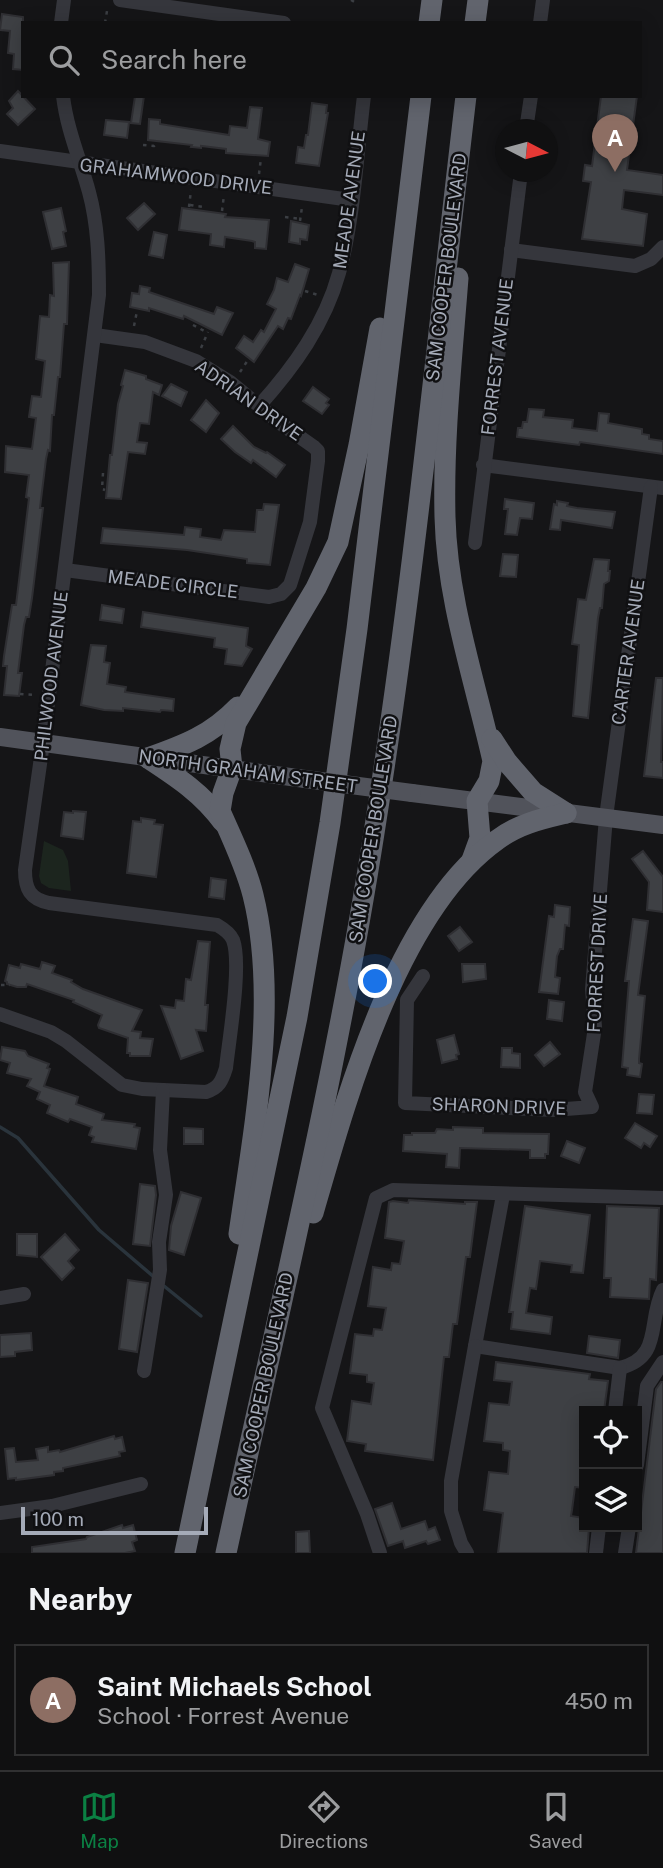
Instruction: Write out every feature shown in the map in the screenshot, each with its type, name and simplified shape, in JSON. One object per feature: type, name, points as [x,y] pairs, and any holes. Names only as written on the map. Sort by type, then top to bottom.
[{"type":"highway","points":[[429,21],[432,0]]},
{"type":"highway","points":[[477,21],[479,0]]},
{"type":"highway","points":[[185,1553],[297,1017],[330,823],[357,629],[421,98]]},
{"type":"highway","name":"SAM COOPER BOULEVARD","points":[[226,1553],[334,1055],[374,835],[397,683],[467,98]]},
{"type":"highway","points":[[472,860],[481,838],[477,801],[489,781],[493,761],[455,603],[445,519],[447,425],[473,98]]},
{"type":"highway","points":[[204,1465],[250,1161],[260,1072],[263,1014],[260,930],[253,894],[220,811],[221,801],[232,768],[230,749],[236,723],[316,588],[338,542],[381,323],[401,262]]},
{"type":"highway","points":[[148,758],[188,744],[221,725],[252,693]]},
{"type":"highway","points":[[486,727],[507,762],[533,792],[566,813]]},
{"type":"highway","points":[[148,758],[210,804],[230,832]]},
{"type":"highway","points":[[256,1415],[331,1151],[376,1018],[408,952],[440,895],[472,860],[498,839],[527,822],[566,813]]},
{"type":"main road","name":"NORTH GRAHAM STREET","points":[[0,737],[663,825]]},
{"type":"street","points":[[61,21],[64,0]]},
{"type":"street","points":[[120,0],[270,21]]},
{"type":"street","points":[[540,21],[543,0]]},
{"type":"street","name":"PHILWOOD AVENUE","points":[[63,98],[95,222],[99,288],[25,870],[26,887],[33,898],[49,903],[217,925],[229,933],[235,949],[236,977],[226,1068],[222,1080],[215,1089],[206,1092],[163,1090]]},
{"type":"street","name":"MEADE AVENUE","points":[[259,406],[293,367],[324,312],[339,274],[364,98]]},
{"type":"street","points":[[528,119],[531,98]]},
{"type":"street","name":"GRAHAMWOOD DRIVE","points":[[0,151],[351,200]]},
{"type":"street","name":"FORREST AVENUE","points":[[475,543],[520,182]]},
{"type":"street","points":[[511,250],[635,266],[651,259],[663,247]]},
{"type":"street","name":"ADRIAN DRIVE","points":[[94,335],[145,342],[183,355],[219,374],[318,452],[310,522],[290,586],[281,594]]},
{"type":"street","points":[[483,465],[657,488]]},
{"type":"street","name":"CARTER AVENUE","points":[[606,817],[657,488]]},
{"type":"street","name":"MEADE CIRCLE","points":[[65,570],[269,597],[281,594]]},
{"type":"street","name":"FORREST DRIVE","points":[[592,1107],[585,1092],[596,1027],[592,989],[606,817]]},
{"type":"street","name":"SHARON DRIVE","points":[[423,976],[407,1000],[405,1103],[553,1110],[592,1107]]},
{"type":"street","points":[[0,1014],[33,1024],[66,1041],[122,1085],[163,1090],[160,1150],[166,1195],[159,1242],[160,1270],[144,1371]]},
{"type":"street","points":[[380,1553],[367,1514],[322,1408],[376,1198],[394,1190],[663,1198]]},
{"type":"street","points":[[467,1553],[451,1511],[451,1481],[503,1195]]},
{"type":"street","points":[[475,1346],[620,1368],[637,1365],[655,1345],[663,1290]]},
{"type":"street","points":[[0,1298],[24,1294]]},
{"type":"street","points":[[642,1426],[647,1386],[663,1362]]},
{"type":"street","points":[[616,1406],[620,1368]]},
{"type":"street","points":[[0,1513],[52,1506],[141,1484]]},
{"type":"street","points":[[596,1553],[598,1532]]},
{"type":"street","points":[[625,1553],[628,1532]]},
{"type":"path","points":[[351,0],[356,3]]},
{"type":"path","points":[[105,21],[107,11]]},
{"type":"path","points":[[143,145],[156,144]]},
{"type":"path","points":[[259,174],[261,158]]},
{"type":"path","points":[[191,190],[189,206],[204,206]]},
{"type":"path","points":[[222,211],[224,195]]},
{"type":"path","points":[[285,217],[301,220],[302,205]]},
{"type":"path","points":[[305,290],[318,295]]},
{"type":"path","points":[[134,326],[136,311]]},
{"type":"path","points":[[193,325],[208,332],[200,348]]},
{"type":"path","points":[[240,372],[248,360]]},
{"type":"path","points":[[103,473],[102,489],[105,490]]},
{"type":"path","points":[[20,694],[37,695]]},
{"type":"path","points":[[1,985],[10,985]]},
{"type":"shaded area","points":[[44,841],[63,850],[68,861],[71,891],[49,888],[41,883],[39,876]]},
{"type":"building","points":[[2,14],[23,17],[21,70],[13,69],[14,54],[8,53],[10,31],[0,30]]},
{"type":"building","points":[[18,91],[21,98],[25,98],[35,109],[18,125],[7,114],[13,108],[9,101]]},
{"type":"building","points":[[135,98],[144,98],[140,124],[131,123]]},
{"type":"building","points":[[601,98],[637,98],[627,170],[663,175],[663,195],[624,190],[622,209],[647,214],[643,246],[582,239],[591,182],[583,181],[585,165],[592,166]]},
{"type":"building","points":[[312,103],[327,105],[328,113],[319,166],[296,163],[298,147],[304,148],[308,135]]},
{"type":"building","points":[[250,107],[262,108],[258,139],[270,142],[268,156],[226,153],[226,149],[148,140],[149,119],[160,120],[160,124],[229,135],[230,126],[247,128]]},
{"type":"building","points":[[106,120],[129,122],[127,138],[104,135]]},
{"type":"building","points":[[144,203],[155,214],[138,230],[127,218]]},
{"type":"building","points":[[61,208],[66,246],[52,249],[43,212]]},
{"type":"building","points":[[182,208],[226,214],[225,217],[269,220],[266,249],[255,248],[255,242],[252,241],[225,237],[224,247],[210,245],[211,234],[179,230]]},
{"type":"building","points":[[291,221],[309,225],[307,240],[300,239],[300,244],[289,242]]},
{"type":"building","points":[[154,232],[167,235],[163,258],[149,255]]},
{"type":"building","points":[[69,262],[67,324],[64,324],[60,377],[52,415],[50,451],[48,450],[46,459],[32,598],[29,617],[26,617],[24,625],[18,673],[22,673],[19,696],[4,695],[7,666],[3,666],[4,656],[12,605],[16,605],[29,498],[26,497],[29,475],[5,472],[6,446],[32,449],[36,418],[29,417],[32,396],[41,397],[45,361],[36,359],[40,316],[49,317],[50,295],[54,296],[53,263]]},
{"type":"building","points":[[295,264],[309,269],[301,296],[291,319],[288,318],[283,329],[278,326],[254,362],[236,348],[244,336],[253,342],[261,330],[264,332],[276,309],[267,304],[277,278],[288,282]]},
{"type":"building","points":[[140,286],[150,288],[149,292],[214,314],[217,307],[233,313],[222,335],[184,316],[183,319],[149,308],[149,311],[130,307],[132,293],[139,294]]},
{"type":"building","points":[[125,370],[146,376],[146,379],[162,385],[159,395],[153,392],[149,424],[140,423],[137,442],[147,443],[145,454],[128,452],[121,499],[106,498],[110,455]]},
{"type":"building","points":[[171,384],[187,392],[181,406],[162,396]]},
{"type":"building","points":[[313,387],[329,399],[326,403],[329,405],[322,414],[303,401]]},
{"type":"building","points":[[206,400],[219,413],[206,432],[191,420]]},
{"type":"building","points":[[529,409],[544,410],[543,417],[573,420],[572,428],[597,431],[599,413],[609,414],[608,423],[642,429],[642,434],[649,435],[649,439],[663,441],[663,454],[580,442],[579,445],[517,437],[518,428],[522,428],[523,422],[527,422]]},
{"type":"building","points":[[233,426],[254,447],[267,452],[285,465],[276,477],[253,460],[251,463],[235,452],[221,439]]},
{"type":"building","points":[[505,499],[534,503],[532,519],[520,518],[517,535],[505,534],[508,509],[504,509]]},
{"type":"building","points":[[557,501],[577,508],[615,512],[612,528],[561,520],[560,530],[550,529],[554,504],[557,505]]},
{"type":"building","points":[[264,504],[279,505],[270,565],[247,563],[247,559],[187,550],[101,543],[103,528],[184,535],[185,527],[201,529],[200,537],[221,540],[224,530],[255,532],[257,510],[263,510]]},
{"type":"building","points":[[503,554],[518,555],[516,577],[500,576]]},
{"type":"building","points":[[594,559],[609,560],[610,571],[609,581],[604,584],[602,608],[598,618],[588,718],[573,716],[579,645],[572,644],[578,599],[586,600]]},
{"type":"building","points":[[102,605],[124,609],[122,623],[100,620]]},
{"type":"building","points":[[143,612],[248,628],[246,646],[252,649],[242,666],[225,664],[227,649],[214,647],[215,638],[141,627]]},
{"type":"building","points":[[91,645],[106,646],[104,662],[110,663],[107,684],[126,687],[125,692],[174,699],[173,711],[123,708],[123,711],[104,710],[81,705]]},
{"type":"building","points":[[656,678],[663,678],[663,778],[644,776]]},
{"type":"building","points":[[64,812],[86,812],[83,839],[61,836]]},
{"type":"building","points":[[141,818],[155,820],[154,824],[163,825],[156,877],[127,873],[133,821],[141,822]]},
{"type":"building","points":[[643,851],[663,877],[663,912],[647,910],[649,882],[632,859]]},
{"type":"building","points":[[211,878],[226,880],[224,899],[209,897]]},
{"type":"building","points":[[555,905],[570,907],[569,926],[565,925],[563,949],[560,949],[557,956],[555,977],[560,978],[558,994],[539,992],[549,916],[554,917]]},
{"type":"building","points":[[633,919],[648,921],[638,995],[645,996],[639,1059],[642,1064],[640,1077],[627,1075],[628,1068],[622,1067],[629,981],[625,981]]},
{"type":"building","points":[[460,927],[472,942],[459,951],[448,936]]},
{"type":"building","points":[[198,941],[210,942],[205,1005],[208,1005],[206,1031],[196,1030],[203,1051],[181,1059],[161,1006],[175,1008],[176,1000],[184,1001],[186,979],[191,980]]},
{"type":"building","points":[[42,962],[55,966],[52,973],[72,980],[71,982],[83,989],[142,1010],[132,1031],[141,1032],[140,1038],[153,1039],[150,1056],[130,1056],[130,1053],[127,1053],[128,1038],[99,1028],[102,1015],[73,1002],[74,1000],[27,984],[26,987],[17,987],[5,981],[9,965],[20,968],[21,964],[40,969]]},
{"type":"building","points":[[462,964],[485,964],[486,979],[463,982]]},
{"type":"building","points":[[549,1000],[564,1002],[562,1021],[547,1019]]},
{"type":"building","points":[[454,1035],[459,1054],[456,1055],[457,1059],[442,1063],[437,1040]]},
{"type":"building","points":[[550,1042],[560,1054],[544,1066],[535,1055]]},
{"type":"building","points":[[2,1047],[25,1051],[28,1056],[49,1064],[44,1086],[78,1097],[76,1104],[104,1114],[102,1120],[135,1124],[134,1127],[140,1128],[136,1149],[92,1142],[94,1137],[89,1135],[92,1127],[70,1119],[68,1122],[47,1113],[50,1105],[37,1099],[40,1092],[27,1086],[31,1079],[7,1073],[10,1063],[0,1060]]},
{"type":"building","points":[[502,1048],[512,1048],[512,1053],[520,1054],[520,1068],[501,1067]]},
{"type":"building","points":[[639,1094],[654,1095],[652,1114],[637,1113]]},
{"type":"building","points":[[635,1123],[657,1136],[650,1147],[644,1143],[641,1148],[625,1138]]},
{"type":"building","points":[[453,1127],[483,1128],[483,1133],[549,1134],[548,1154],[545,1154],[545,1158],[530,1158],[530,1150],[460,1148],[459,1168],[446,1167],[447,1154],[403,1151],[404,1135],[435,1133],[437,1129],[453,1130]]},
{"type":"building","points":[[184,1128],[203,1129],[203,1144],[184,1144]]},
{"type":"building","points":[[567,1141],[585,1148],[579,1163],[561,1156]]},
{"type":"building","points":[[140,1184],[155,1186],[150,1246],[133,1244]]},
{"type":"building","points":[[181,1192],[201,1198],[184,1255],[169,1250],[171,1226]]},
{"type":"building","points":[[409,1200],[465,1204],[477,1202],[457,1324],[453,1324],[449,1357],[444,1357],[433,1460],[365,1451],[366,1444],[347,1441],[352,1401],[371,1404],[374,1383],[367,1382],[367,1375],[350,1373],[355,1334],[373,1336],[374,1329],[382,1330],[386,1308],[368,1306],[373,1267],[391,1270],[392,1263],[400,1264],[404,1241],[385,1238],[389,1202],[408,1203]]},
{"type":"building","points":[[525,1206],[590,1215],[583,1273],[571,1272],[572,1265],[540,1261],[536,1289],[530,1288],[526,1313],[552,1317],[550,1334],[511,1329],[513,1312],[509,1312]]},
{"type":"building","points":[[607,1206],[659,1208],[656,1280],[650,1279],[649,1299],[610,1297],[611,1278],[604,1278]]},
{"type":"building","points":[[17,1234],[37,1234],[37,1257],[17,1255]]},
{"type":"building","points":[[65,1234],[79,1250],[68,1261],[74,1268],[62,1280],[41,1257]]},
{"type":"building","points":[[128,1280],[148,1283],[137,1352],[119,1349]]},
{"type":"building","points":[[31,1333],[32,1350],[15,1352],[15,1356],[0,1357],[0,1335]]},
{"type":"building","points":[[589,1336],[620,1340],[618,1358],[587,1353]]},
{"type":"building","points":[[496,1362],[590,1374],[589,1379],[608,1381],[605,1406],[579,1406],[579,1487],[575,1487],[571,1516],[579,1517],[579,1532],[589,1532],[587,1553],[498,1553],[503,1513],[484,1510],[489,1472],[508,1474],[510,1451],[503,1450],[503,1443],[484,1441],[489,1403],[509,1405],[512,1382],[494,1380]]},
{"type":"building","points":[[663,1382],[663,1553],[636,1553],[639,1532],[642,1532],[642,1504],[656,1389]]},
{"type":"building","points":[[114,1436],[115,1439],[122,1437],[125,1451],[119,1452],[120,1456],[63,1468],[63,1471],[54,1472],[54,1475],[8,1479],[5,1449],[14,1448],[16,1462],[38,1460],[36,1449],[48,1447],[48,1452],[60,1452]]},
{"type":"building","points":[[392,1503],[401,1529],[425,1521],[428,1530],[435,1527],[440,1540],[428,1544],[426,1541],[405,1548],[403,1541],[388,1546],[375,1509]]},
{"type":"building","points":[[122,1525],[123,1528],[133,1525],[137,1540],[132,1542],[135,1551],[32,1553],[32,1547],[86,1539]]},
{"type":"building","points":[[309,1531],[310,1553],[296,1553],[296,1532]]},
{"type":"waterway","points":[[0,1127],[18,1138],[99,1230],[154,1277]]},
{"type":"waterway","points":[[164,1286],[201,1316]]},
{"type":"place","name":"Saint Michaels School","points":[[615,172]]}]
